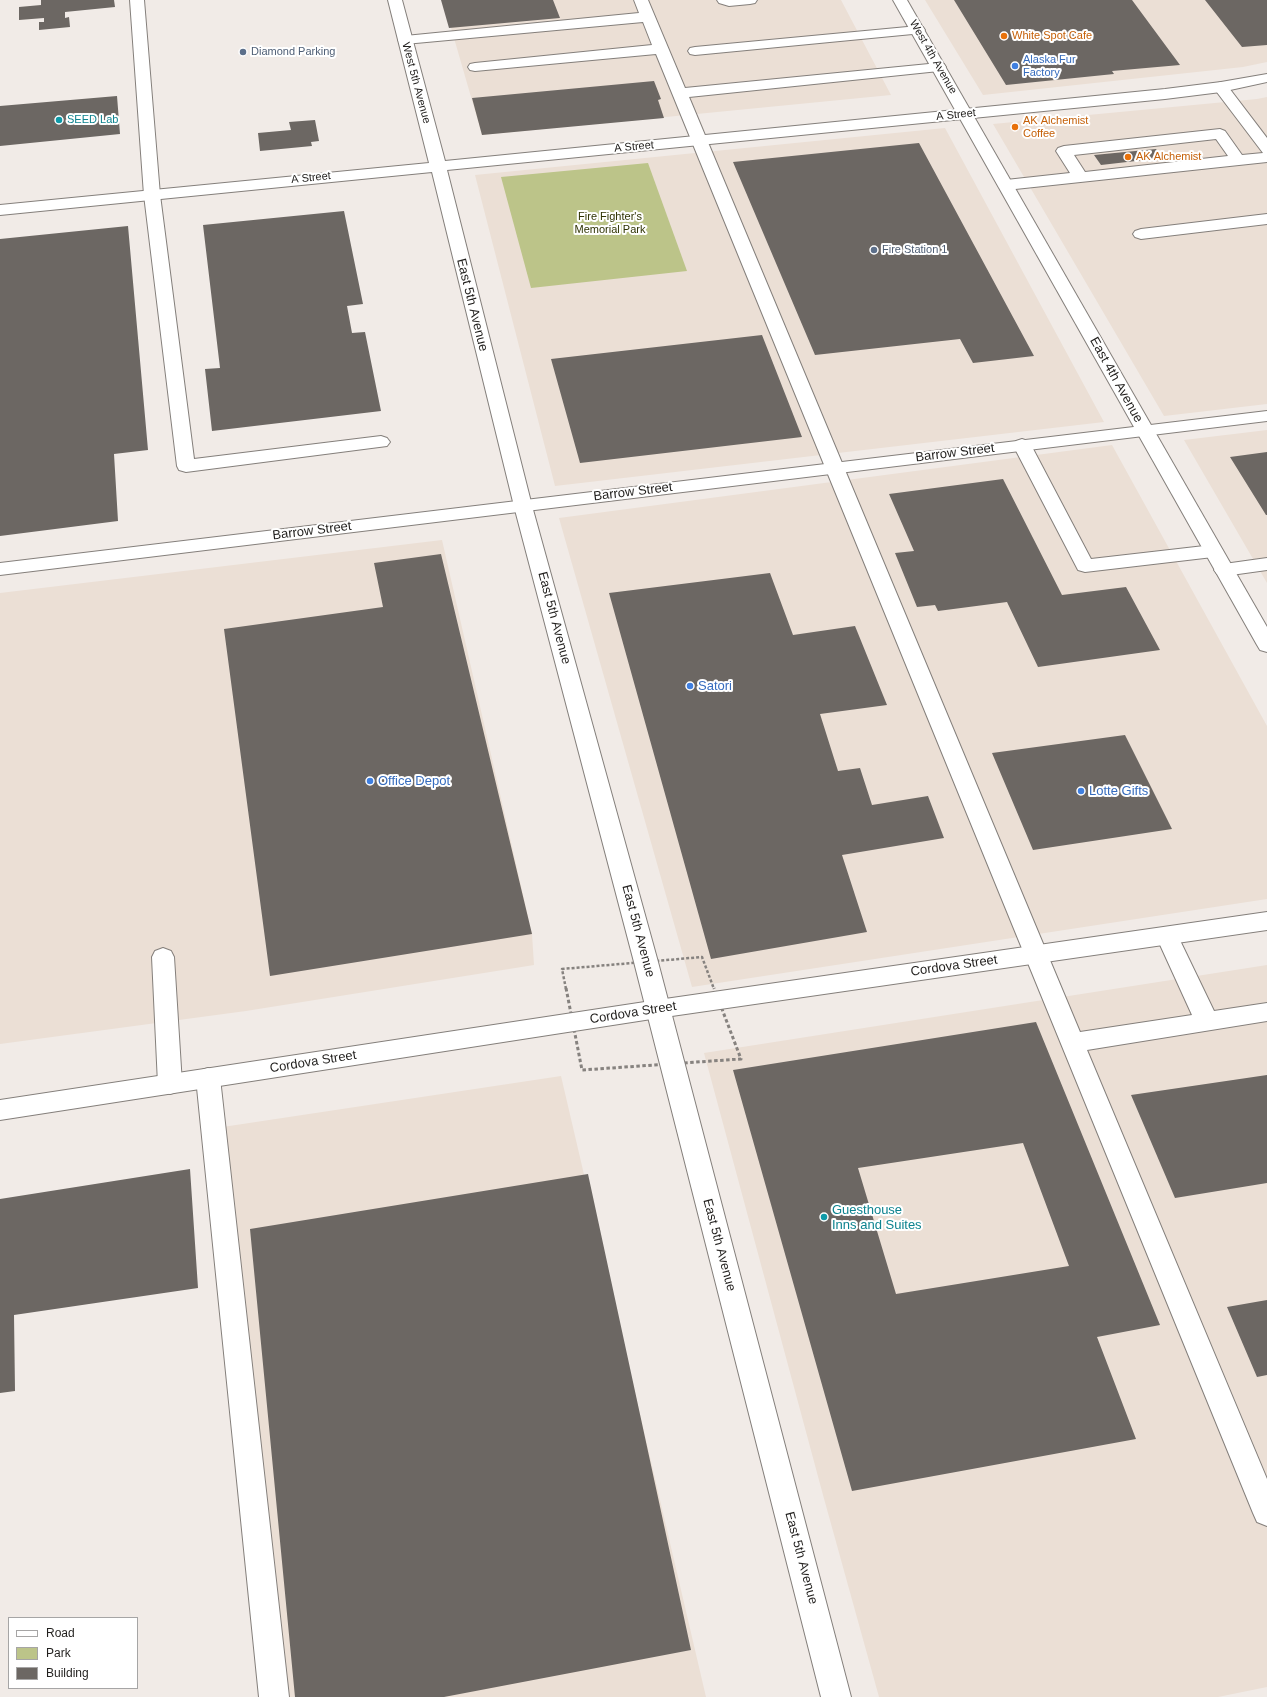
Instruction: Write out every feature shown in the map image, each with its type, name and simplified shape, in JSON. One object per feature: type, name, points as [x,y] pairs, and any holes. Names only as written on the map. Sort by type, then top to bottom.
[{"type":"main road","points":[[137,0],[152,195],[186,466],[381,442]]},
{"type":"main road","name":"West 5th Avenue","points":[[394,0],[438,166]]},
{"type":"main road","points":[[724,0],[729,2],[750,0]]},
{"type":"main road","name":"West 4th Avenue","points":[[900,0],[966,114]]},
{"type":"main road","points":[[405,40],[645,8],[1267,1513]]},
{"type":"main road","points":[[695,51],[918,30]]},
{"type":"main road","points":[[475,67],[662,50]]},
{"type":"main road","points":[[680,93],[939,67]]},
{"type":"main road","name":"A Street","points":[[0,210],[966,114],[1221,87],[1267,78]]},
{"type":"main road","points":[[1221,87],[1267,149]]},
{"type":"main road","name":"East 4th Avenue","points":[[966,114],[1267,645]]},
{"type":"main road","points":[[1080,177],[1064,151],[1220,134],[1238,160]]},
{"type":"main road","points":[[1006,185],[1267,157]]},
{"type":"main road","name":"East 5th Avenue","points":[[438,166],[523,506],[658,1009],[836,1697]]},
{"type":"main road","points":[[1141,234],[1267,219]]},
{"type":"main road","name":"Barrow Street","points":[[0,569],[1267,416]]},
{"type":"main road","points":[[1022,445],[1085,566],[1213,551]]},
{"type":"main road","points":[[1224,570],[1267,564]]},
{"type":"main road","name":"Cordova Street","points":[[0,1110],[658,1009],[1267,921]]},
{"type":"main road","points":[[1167,936],[1207,1022]]},
{"type":"main road","points":[[162,956],[170,1084]]},
{"type":"main road","points":[[1073,1043],[1267,1012]]},
{"type":"main road","points":[[208,1078],[274,1697]]},
{"type":"shaded area","points":[[443,0],[841,0],[891,95],[482,135]]},
{"type":"shaded area","points":[[925,0],[1267,0],[1267,62],[1243,67],[983,95]]},
{"type":"shaded area","points":[[1267,97],[1267,404],[1164,416],[993,124]]},
{"type":"shaded area","points":[[945,128],[1104,422],[555,486],[475,175]]},
{"type":"shaded area","points":[[1267,430],[1267,583],[1184,440]]},
{"type":"shaded area","points":[[1112,445],[1267,726],[1267,899],[692,987],[559,518]]},
{"type":"shaded area","points":[[442,540],[532,934],[534,965],[246,1011],[0,1044],[0,593]]},
{"type":"shaded area","points":[[1267,965],[1267,1687],[1218,1697],[879,1697],[704,1053]]},
{"type":"shaded area","points":[[561,1076],[706,1697],[285,1697],[216,1128]]},
{"type":"green space","name":"Fire Fighter's Memorial Park","points":[[648,163],[687,271],[531,288],[501,177]]},
{"type":"building","points":[[41,0],[114,0],[115,7],[65,12],[65,18],[69,17],[70,27],[39,30],[39,22],[44,22],[44,18],[19,20],[19,7],[41,5]]},
{"type":"building","points":[[441,0],[553,0],[560,18],[449,28]]},
{"type":"building","points":[[954,0],[1132,0],[1180,65],[1112,71],[1114,74],[1006,85]]},
{"type":"building","points":[[1205,0],[1267,0],[1267,45],[1242,47]]},
{"type":"building","points":[[654,81],[661,99],[658,100],[664,118],[482,135],[472,98]]},
{"type":"building","name":"SEED Lab","points":[[117,96],[120,134],[0,146],[0,106]]},
{"type":"building","points":[[315,120],[319,141],[311,142],[312,146],[260,151],[258,133],[291,130],[289,122]]},
{"type":"building","name":"Fire Station 1","points":[[919,143],[1034,356],[973,363],[960,339],[815,355],[733,162]]},
{"type":"building","name":"AK Alchemist","points":[[1156,149],[1162,158],[1101,165],[1094,155]]},
{"type":"building","points":[[344,211],[363,304],[347,306],[352,333],[365,332],[381,411],[212,431],[205,369],[220,368],[203,225]]},
{"type":"building","points":[[128,226],[148,450],[114,454],[118,521],[0,536],[0,239]]},
{"type":"building","points":[[762,335],[802,437],[580,463],[551,359]]},
{"type":"building","points":[[1267,452],[1267,515],[1266,515],[1230,457]]},
{"type":"building","points":[[1003,479],[1062,595],[1126,587],[1160,650],[1038,667],[1007,602],[938,611],[935,605],[917,607],[895,553],[914,551],[889,494]]},
{"type":"building","name":"Office Depot","points":[[441,554],[532,934],[270,976],[224,629],[383,607],[374,563]]},
{"type":"building","points":[[770,573],[793,635],[855,626],[887,705],[820,714],[838,771],[860,768],[872,805],[928,796],[944,838],[842,855],[867,932],[711,959],[609,593]]},
{"type":"building","name":"Lotte Gifts","points":[[1125,735],[1172,829],[1033,850],[992,753]]},
{"type":"building","name":"Guesthouse Inns and Suites","points":[[1036,1022],[1160,1325],[1097,1337],[1136,1439],[852,1491],[733,1070]],"holes":[[[1023,1143],[1069,1266],[896,1294],[858,1168]]]},
{"type":"building","points":[[1267,1075],[1267,1183],[1175,1198],[1131,1095]]},
{"type":"building","points":[[190,1169],[198,1288],[14,1315],[15,1391],[0,1393],[0,1199]]},
{"type":"building","points":[[588,1174],[691,1650],[444,1697],[295,1697],[250,1229]]},
{"type":"building","points":[[1267,1300],[1267,1375],[1257,1377],[1227,1307]]},
{"type":"place","name":"White Spot Cafe","points":[[1004,36]]},
{"type":"place","name":"Diamond Parking","points":[[243,52]]},
{"type":"place","name":"Alaska Fur Factory","points":[[1015,66]]},
{"type":"place","name":"SEED Lab","points":[[59,120]]},
{"type":"place","name":"AK Alchemist Coffee","points":[[1015,127]]},
{"type":"place","name":"AK Alchemist","points":[[1128,157]]},
{"type":"place","name":"Fire Station 1","points":[[874,250]]},
{"type":"place","name":"Satori","points":[[690,686]]},
{"type":"place","name":"Office Depot","points":[[370,781]]},
{"type":"place","name":"Lotte Gifts","points":[[1081,791]]},
{"type":"place","name":"Guesthouse Inns and Suites","points":[[824,1217]]}]
